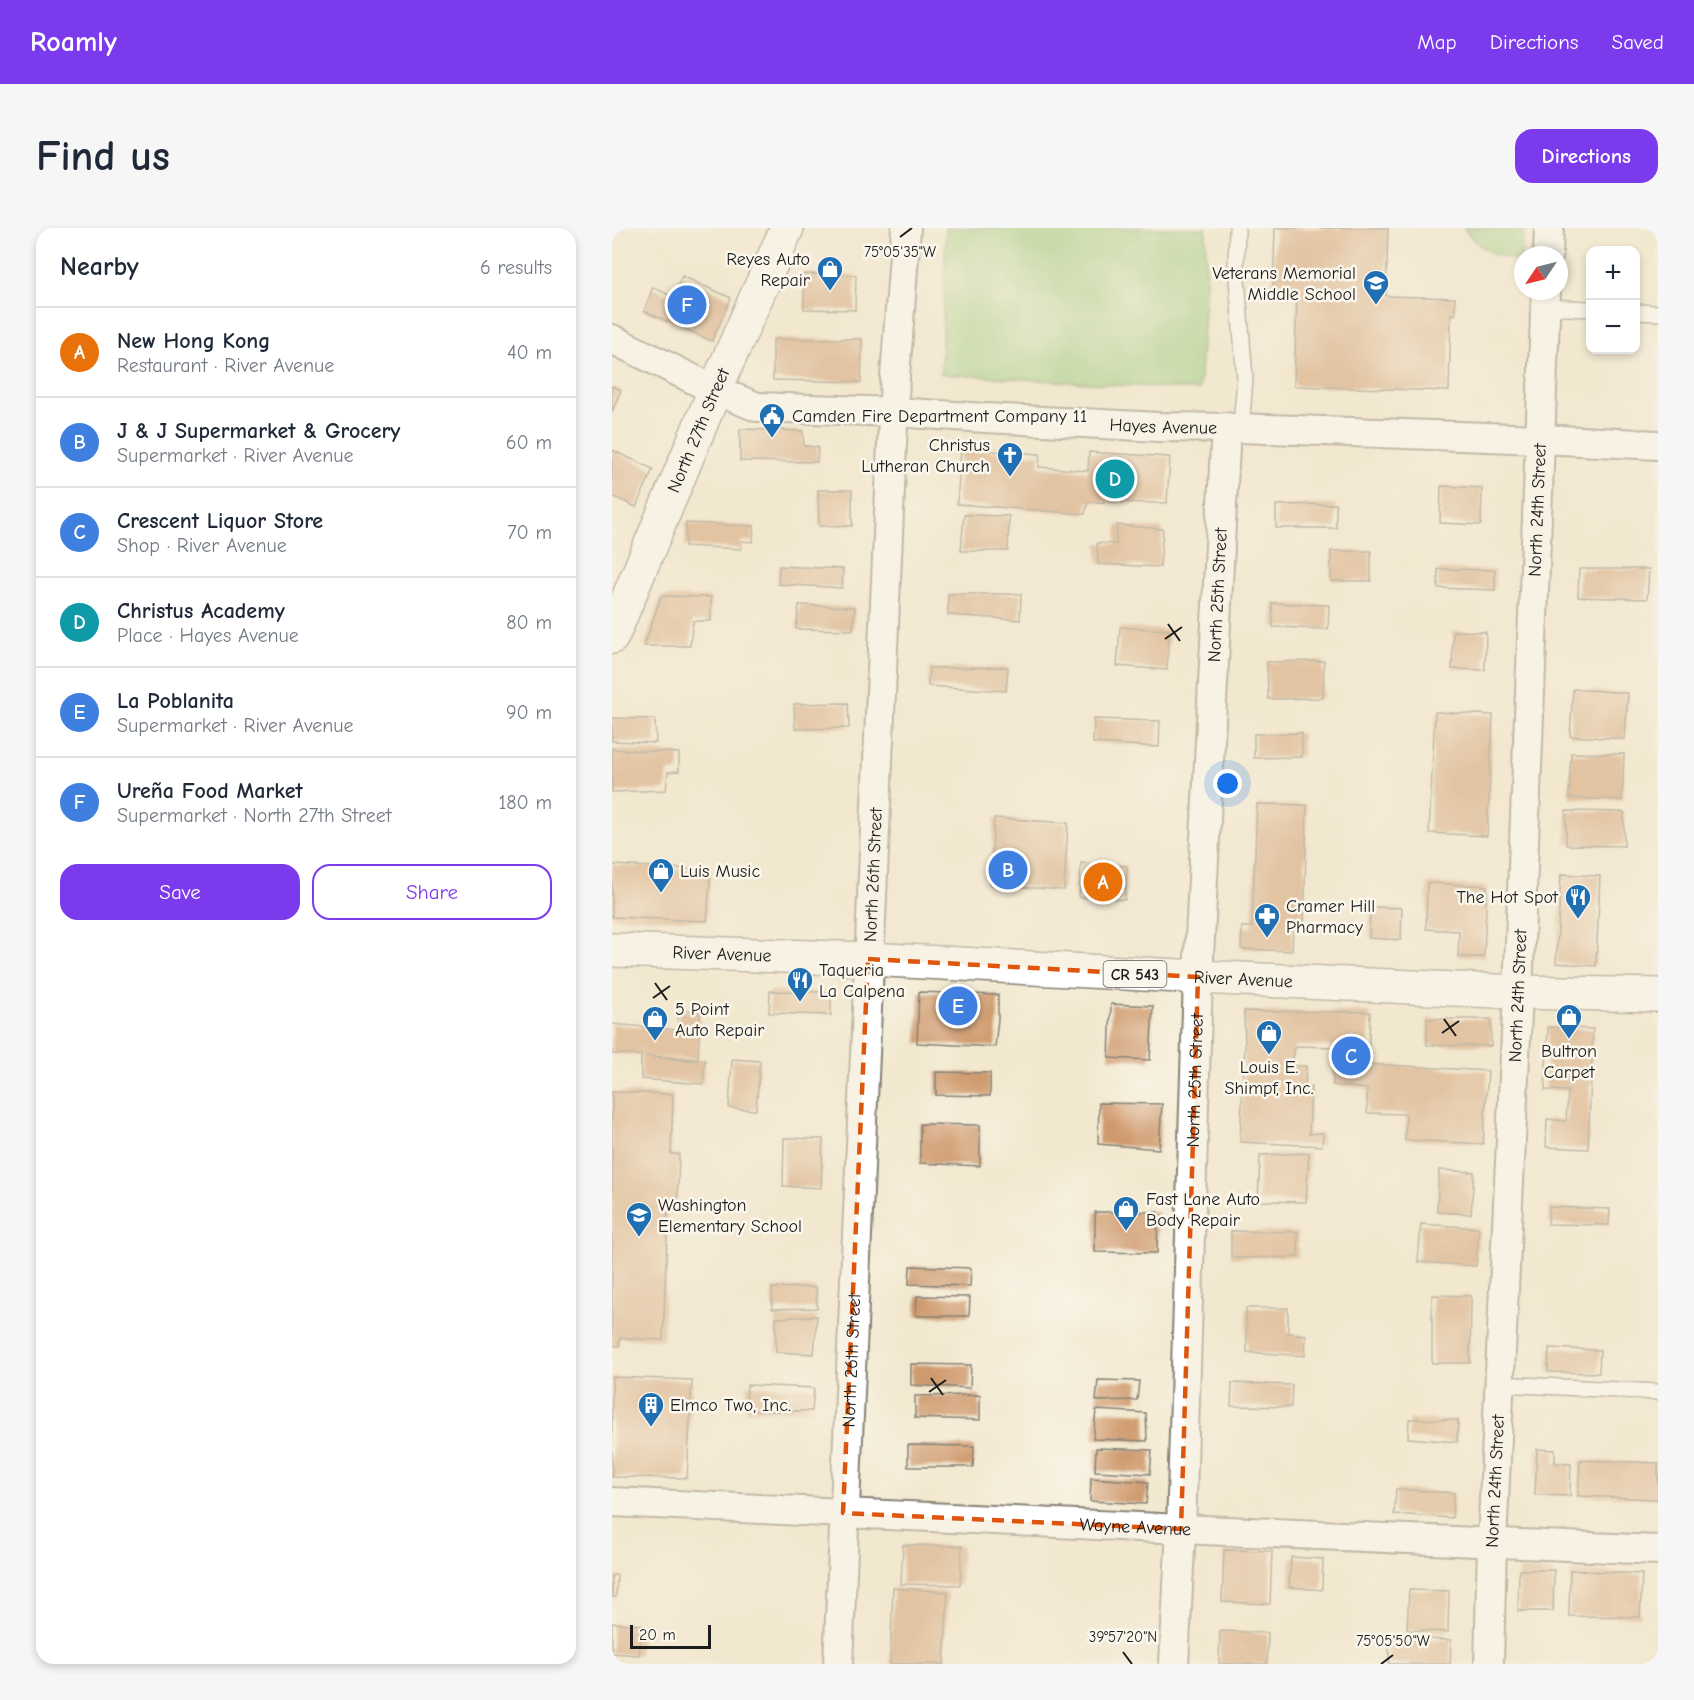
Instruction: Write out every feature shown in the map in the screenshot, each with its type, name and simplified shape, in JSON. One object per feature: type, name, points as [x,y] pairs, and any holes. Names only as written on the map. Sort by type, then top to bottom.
[{"type":"main road","name":"North 27th Street","points":[[612,636],[715,390],[788,228]]},
{"type":"main road","name":"River Avenue","points":[[612,950],[868,959],[1518,992],[1658,995]]},
{"type":"street","name":"North 26th Street","points":[[838,1664],[895,377],[906,228]]},
{"type":"street","points":[[1548,246],[1549,228]]},
{"type":"street","name":"North 24th Street","points":[[1489,1664],[1492,1543],[1518,992],[1546,300]]},
{"type":"street","name":"Hayes Avenue","points":[[612,339],[715,390],[757,407],[895,412],[1159,427],[1658,445]]},
{"type":"street","name":"North 25th Street","points":[[1174,1664],[1181,1529],[1198,977],[1234,428]]},
{"type":"street","name":"Wayne Avenue","points":[[612,1502],[1658,1550]]},
{"type":"lane","points":[[1234,428],[1245,378],[1236,267],[1237,228]]},
{"type":"lane","points":[[1550,300],[1586,308]]},
{"type":"lane","points":[[1640,312],[1658,313]]},
{"type":"lane","points":[[1500,1384],[1658,1392]]},
{"type":"highlighted area","points":[[868,959],[1198,977],[1181,1529],[843,1513]]},
{"type":"green space","points":[[946,228],[1206,228],[1206,279],[1199,390],[941,374]]},
{"type":"green space","points":[[1464,228],[1524,228],[1522,246],[1514,246],[1514,260],[1488,251],[1476,242]]},
{"type":"building","name":"Veterans Memorial Middle School","points":[[1275,228],[1388,228],[1386,296],[1455,298],[1455,314],[1451,314],[1449,391],[1294,386],[1297,297],[1273,296]]},
{"type":"building","name":"Reyes Auto Repair","points":[[804,274],[856,275],[855,310],[804,309]]},
{"type":"building","points":[[682,276],[731,298],[712,341],[644,311],[653,287],[673,297]]},
{"type":"building","points":[[773,339],[862,339],[861,382],[773,380]]},
{"type":"building","points":[[612,386],[621,390],[612,412]]},
{"type":"building","name":"Camden Fire Department Company 11","points":[[740,429],[803,431],[804,446],[818,447],[817,462],[740,461]]},
{"type":"building","points":[[961,449],[1040,454],[1039,467],[1088,471],[1089,452],[1170,457],[1167,503],[1088,502],[1085,514],[957,504]]},
{"type":"building","points":[[612,450],[653,469],[636,507],[612,496]]},
{"type":"building","points":[[1441,486],[1482,488],[1481,525],[1440,523]]},
{"type":"building","points":[[818,490],[852,490],[852,526],[819,526]]},
{"type":"building","points":[[1336,504],[1336,528],[1276,528],[1276,505]]},
{"type":"building","points":[[964,515],[1009,516],[1008,551],[961,551]]},
{"type":"building","points":[[686,523],[754,526],[753,542],[741,541],[741,549],[685,546]]},
{"type":"building","points":[[1117,525],[1163,529],[1160,567],[1098,564],[1097,543],[1116,544]]},
{"type":"building","points":[[1331,551],[1371,551],[1371,581],[1331,581]]},
{"type":"building","points":[[779,566],[843,569],[842,588],[778,584]]},
{"type":"building","points":[[1438,569],[1495,570],[1495,590],[1438,588]]},
{"type":"building","points":[[1579,569],[1649,569],[1647,599],[1578,597]]},
{"type":"building","points":[[948,594],[1021,594],[1020,620],[948,615]]},
{"type":"building","points":[[661,596],[711,597],[711,621],[693,621],[690,646],[644,646]]},
{"type":"building","points":[[1272,603],[1329,605],[1328,629],[1273,627]]},
{"type":"building","points":[[799,605],[855,607],[853,630],[796,629]]},
{"type":"building","points":[[1120,627],[1169,630],[1167,670],[1117,666]]},
{"type":"building","points":[[1453,631],[1486,632],[1485,670],[1452,669]]},
{"type":"building","points":[[1324,661],[1323,698],[1268,699],[1267,662]]},
{"type":"building","points":[[1008,667],[1006,691],[928,686],[929,668]]},
{"type":"building","points":[[1573,689],[1628,693],[1625,739],[1570,736]]},
{"type":"building","points":[[848,703],[849,728],[795,729],[794,704]]},
{"type":"building","points":[[1435,712],[1493,715],[1487,836],[1429,833]]},
{"type":"building","points":[[612,718],[655,719],[656,743],[612,741]]},
{"type":"building","points":[[1094,719],[1160,721],[1159,747],[1093,743]]},
{"type":"building","points":[[1302,733],[1302,757],[1254,758],[1254,734]]},
{"type":"building","points":[[612,749],[679,753],[679,771],[668,772],[666,790],[612,792]]},
{"type":"building","points":[[1571,753],[1624,754],[1622,800],[1569,798]]},
{"type":"building","points":[[1257,804],[1307,805],[1304,928],[1293,928],[1292,951],[1241,949],[1242,927],[1252,927]]},
{"type":"building","points":[[1566,811],[1624,812],[1624,846],[1566,845]]},
{"type":"building","points":[[994,818],[1068,823],[1064,890],[990,885]]},
{"type":"building","points":[[1081,863],[1127,866],[1125,900],[1079,897]]},
{"type":"building","name":"Luis Music","points":[[612,865],[711,870],[707,921],[612,917]]},
{"type":"building","name":"The Hot Spot","points":[[1561,874],[1600,876],[1596,966],[1556,963]]},
{"type":"building","points":[[1427,883],[1487,886],[1484,957],[1458,957],[1459,931],[1426,929]]},
{"type":"building","points":[[1370,907],[1402,908],[1401,940],[1369,938]]},
{"type":"building","name":"Taqueria La Calpena","points":[[770,991],[831,992],[831,1015],[769,1013]]},
{"type":"building","points":[[919,992],[998,995],[995,1047],[917,1043]]},
{"type":"building","points":[[1111,1004],[1153,1006],[1150,1060],[1109,1058]]},
{"type":"building","name":"5 Point Auto Repair","points":[[678,1010],[700,1011],[698,1059],[646,1056],[705,1060],[703,1084],[641,1079],[641,1055],[612,1054],[612,1024],[678,1030]]},
{"type":"building","points":[[1244,1011],[1370,1012],[1368,1064],[1488,1071],[1483,1144],[1405,1140],[1406,1114],[1367,1113],[1367,1089],[1333,1085],[1333,1047],[1295,1046],[1292,1066],[1306,1066],[1305,1087],[1311,1087],[1309,1134],[1323,1133],[1322,1146],[1240,1142],[1245,1044]]},
{"type":"building","points":[[1427,1019],[1491,1019],[1491,1046],[1427,1045]]},
{"type":"building","points":[[1548,1027],[1593,1029],[1588,1149],[1546,1147],[1547,1119],[1566,1121],[1568,1091],[1545,1090]]},
{"type":"building","points":[[732,1059],[760,1061],[756,1110],[729,1108]]},
{"type":"building","points":[[936,1072],[990,1073],[990,1096],[936,1095]]},
{"type":"building","name":"Washington Elementary School","points":[[612,1092],[673,1094],[671,1154],[679,1154],[677,1210],[668,1210],[663,1340],[620,1338],[619,1346],[612,1345]]},
{"type":"building","points":[[1099,1103],[1162,1104],[1159,1149],[1098,1144]]},
{"type":"building","points":[[920,1124],[980,1125],[980,1166],[920,1163]]},
{"type":"building","points":[[784,1138],[823,1139],[821,1188],[783,1186]]},
{"type":"building","points":[[1309,1153],[1306,1202],[1258,1201],[1260,1155]]},
{"type":"building","points":[[1439,1170],[1474,1172],[1471,1214],[1437,1212]]},
{"type":"building","points":[[1549,1207],[1610,1209],[1609,1225],[1548,1224]]},
{"type":"building","name":"Fast Lane Auto Body Repair","points":[[1095,1212],[1158,1212],[1157,1253],[1095,1252]]},
{"type":"building","points":[[1421,1224],[1479,1228],[1476,1266],[1418,1262]]},
{"type":"building","points":[[1231,1231],[1298,1232],[1298,1257],[1231,1258]]},
{"type":"building","points":[[910,1266],[971,1268],[970,1286],[909,1284]]},
{"type":"building","points":[[816,1287],[817,1308],[772,1309],[772,1288]]},
{"type":"building","points":[[1432,1295],[1471,1296],[1470,1363],[1432,1363]]},
{"type":"building","points":[[917,1296],[970,1297],[969,1316],[916,1316]]},
{"type":"building","points":[[1246,1308],[1288,1308],[1288,1333],[1306,1335],[1305,1356],[1247,1352]]},
{"type":"building","points":[[817,1316],[814,1354],[776,1352],[776,1318]]},
{"type":"building","points":[[1549,1348],[1600,1350],[1599,1373],[1548,1372]]},
{"type":"building","points":[[911,1364],[971,1365],[970,1388],[911,1385]]},
{"type":"building","name":"Elmco Two, Inc.","points":[[612,1377],[692,1380],[687,1478],[612,1477]]},
{"type":"building","points":[[1098,1380],[1139,1381],[1137,1400],[1096,1401]]},
{"type":"building","points":[[1232,1383],[1292,1385],[1291,1407],[1231,1406]]},
{"type":"building","points":[[747,1385],[814,1388],[812,1411],[746,1411]]},
{"type":"building","points":[[980,1395],[980,1420],[915,1418],[915,1396]]},
{"type":"building","points":[[1096,1410],[1146,1413],[1147,1441],[1093,1439]]},
{"type":"building","points":[[1409,1419],[1458,1420],[1457,1442],[1408,1438]]},
{"type":"building","points":[[908,1445],[974,1446],[973,1467],[908,1467]]},
{"type":"building","points":[[1096,1448],[1152,1450],[1150,1474],[1095,1471]]},
{"type":"building","points":[[1537,1449],[1555,1450],[1555,1463],[1571,1464],[1570,1496],[1535,1495]]},
{"type":"building","points":[[1580,1460],[1658,1463],[1658,1499],[1578,1496]]},
{"type":"building","points":[[1091,1478],[1148,1482],[1146,1504],[1090,1501]]},
{"type":"building","points":[[1396,1489],[1454,1493],[1452,1518],[1394,1514]]},
{"type":"building","points":[[903,1545],[962,1546],[960,1585],[901,1584]]},
{"type":"building","points":[[1224,1550],[1272,1551],[1270,1604],[1222,1602]]},
{"type":"building","points":[[1291,1557],[1323,1559],[1322,1590],[1289,1587]]},
{"type":"building","points":[[1519,1570],[1554,1570],[1553,1611],[1518,1611]]},
{"type":"building","points":[[1570,1570],[1642,1574],[1640,1617],[1569,1616]]},
{"type":"building","points":[[612,1575],[617,1575],[616,1597],[612,1597]]},
{"type":"building","points":[[893,1588],[948,1592],[944,1664],[890,1664]]},
{"type":"building","points":[[1409,1590],[1449,1591],[1448,1632],[1407,1630]]},
{"type":"building","points":[[612,1623],[642,1625],[639,1655],[612,1653]]},
{"type":"building","points":[[1220,1631],[1268,1633],[1267,1664],[1219,1664]]},
{"type":"building","points":[[1389,1638],[1451,1640],[1450,1664],[1389,1664]]},
{"type":"place","name":"Reyes Auto Repair","points":[[830,292]]},
{"type":"place","name":"Ureña Food Market","points":[[687,305]]},
{"type":"place","name":"Veterans Memorial Middle School","points":[[1376,306]]},
{"type":"place","name":"Camden Fire Department Company 11","points":[[772,439]]},
{"type":"place","name":"Christus Lutheran Church","points":[[1010,478]]},
{"type":"place","name":"Christus Academy","points":[[1115,479]]},
{"type":"place","name":"J & J Supermarket & Grocery","points":[[1008,870]]},
{"type":"place","name":"New Hong Kong","points":[[1103,882]]},
{"type":"place","name":"Luis Music","points":[[661,894]]},
{"type":"place","name":"The Hot Spot","points":[[1578,920]]},
{"type":"place","name":"Cramer Hill Pharmacy","points":[[1267,939]]},
{"type":"place","name":"Taqueria La Calpena","points":[[800,1003]]},
{"type":"place","name":"La Poblanita","points":[[958,1006]]},
{"type":"place","name":"Bultron Carpet","points":[[1569,1040]]},
{"type":"place","name":"5 Point Auto Repair","points":[[655,1042]]},
{"type":"place","name":"Louis E. Shimpf, Inc.","points":[[1269,1056]]},
{"type":"place","name":"Crescent Liquor Store","points":[[1351,1056]]},
{"type":"place","name":"Fast Lane Auto Body Repair","points":[[1126,1232]]},
{"type":"place","name":"Washington Elementary School","points":[[639,1238]]},
{"type":"place","name":"Elmco Two, Inc.","points":[[651,1428]]}]
